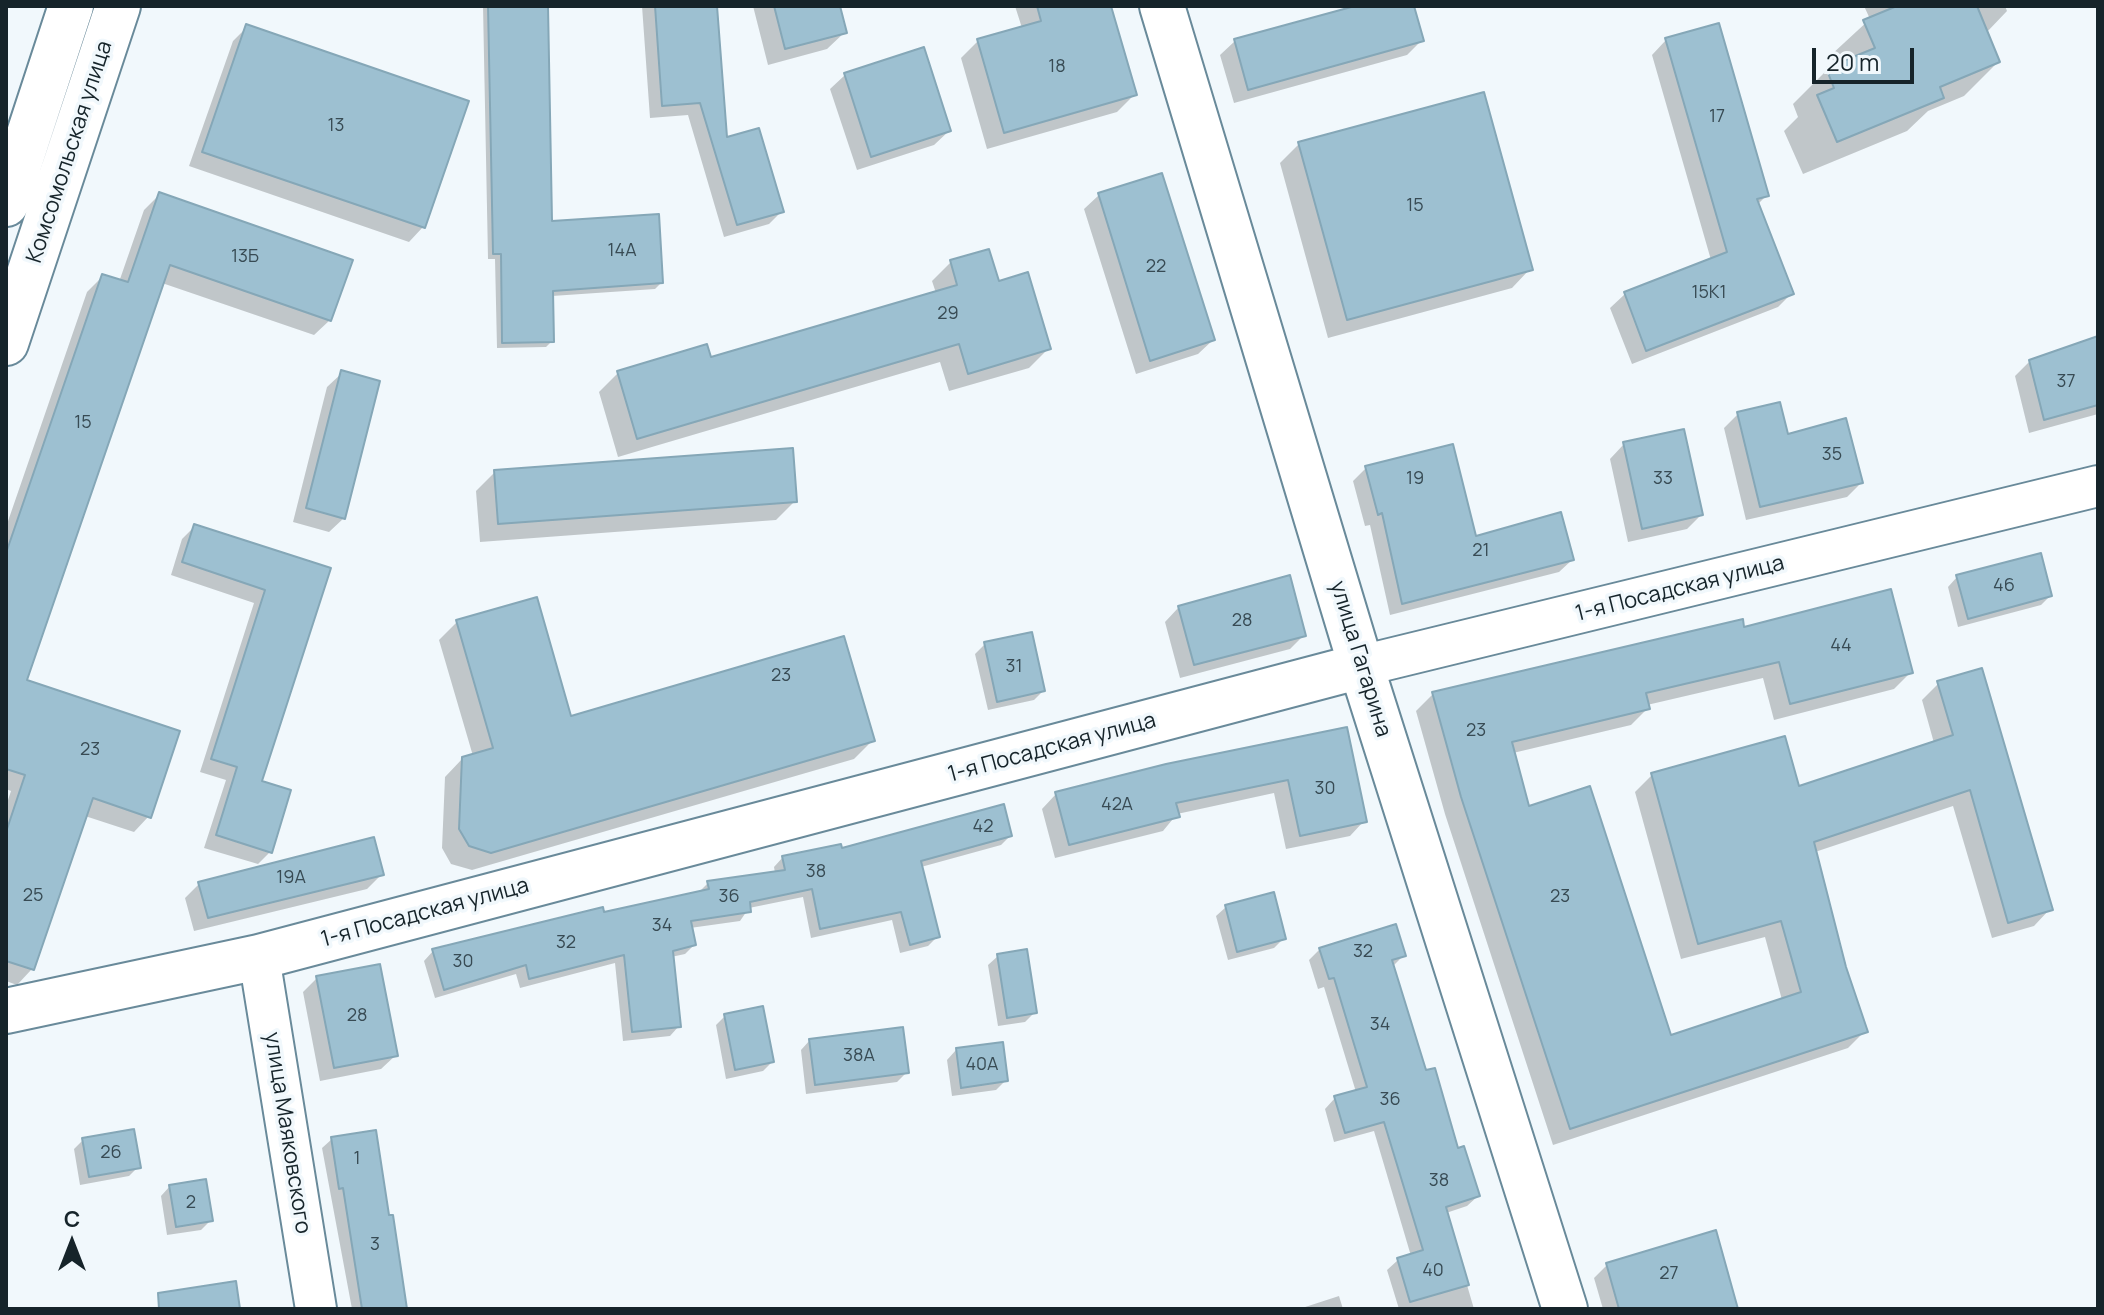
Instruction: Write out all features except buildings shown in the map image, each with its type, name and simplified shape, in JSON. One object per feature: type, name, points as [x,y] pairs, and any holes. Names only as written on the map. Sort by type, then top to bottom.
[{"type":"street","name":"Комсомольская улица","points":[[6,204],[71,6]]},
{"type":"street","name":"Комсомольская улица","points":[[6,343],[118,6]]},
{"type":"street","name":"улица Гагарина","points":[[1162,6],[1361,666],[1565,1309]]},
{"type":"street","name":"1-я Посадская улица","points":[[6,1011],[259,957],[1361,666],[2098,486]]},
{"type":"street","name":"улица Маяковского","points":[[259,957],[316,1309]]}]
